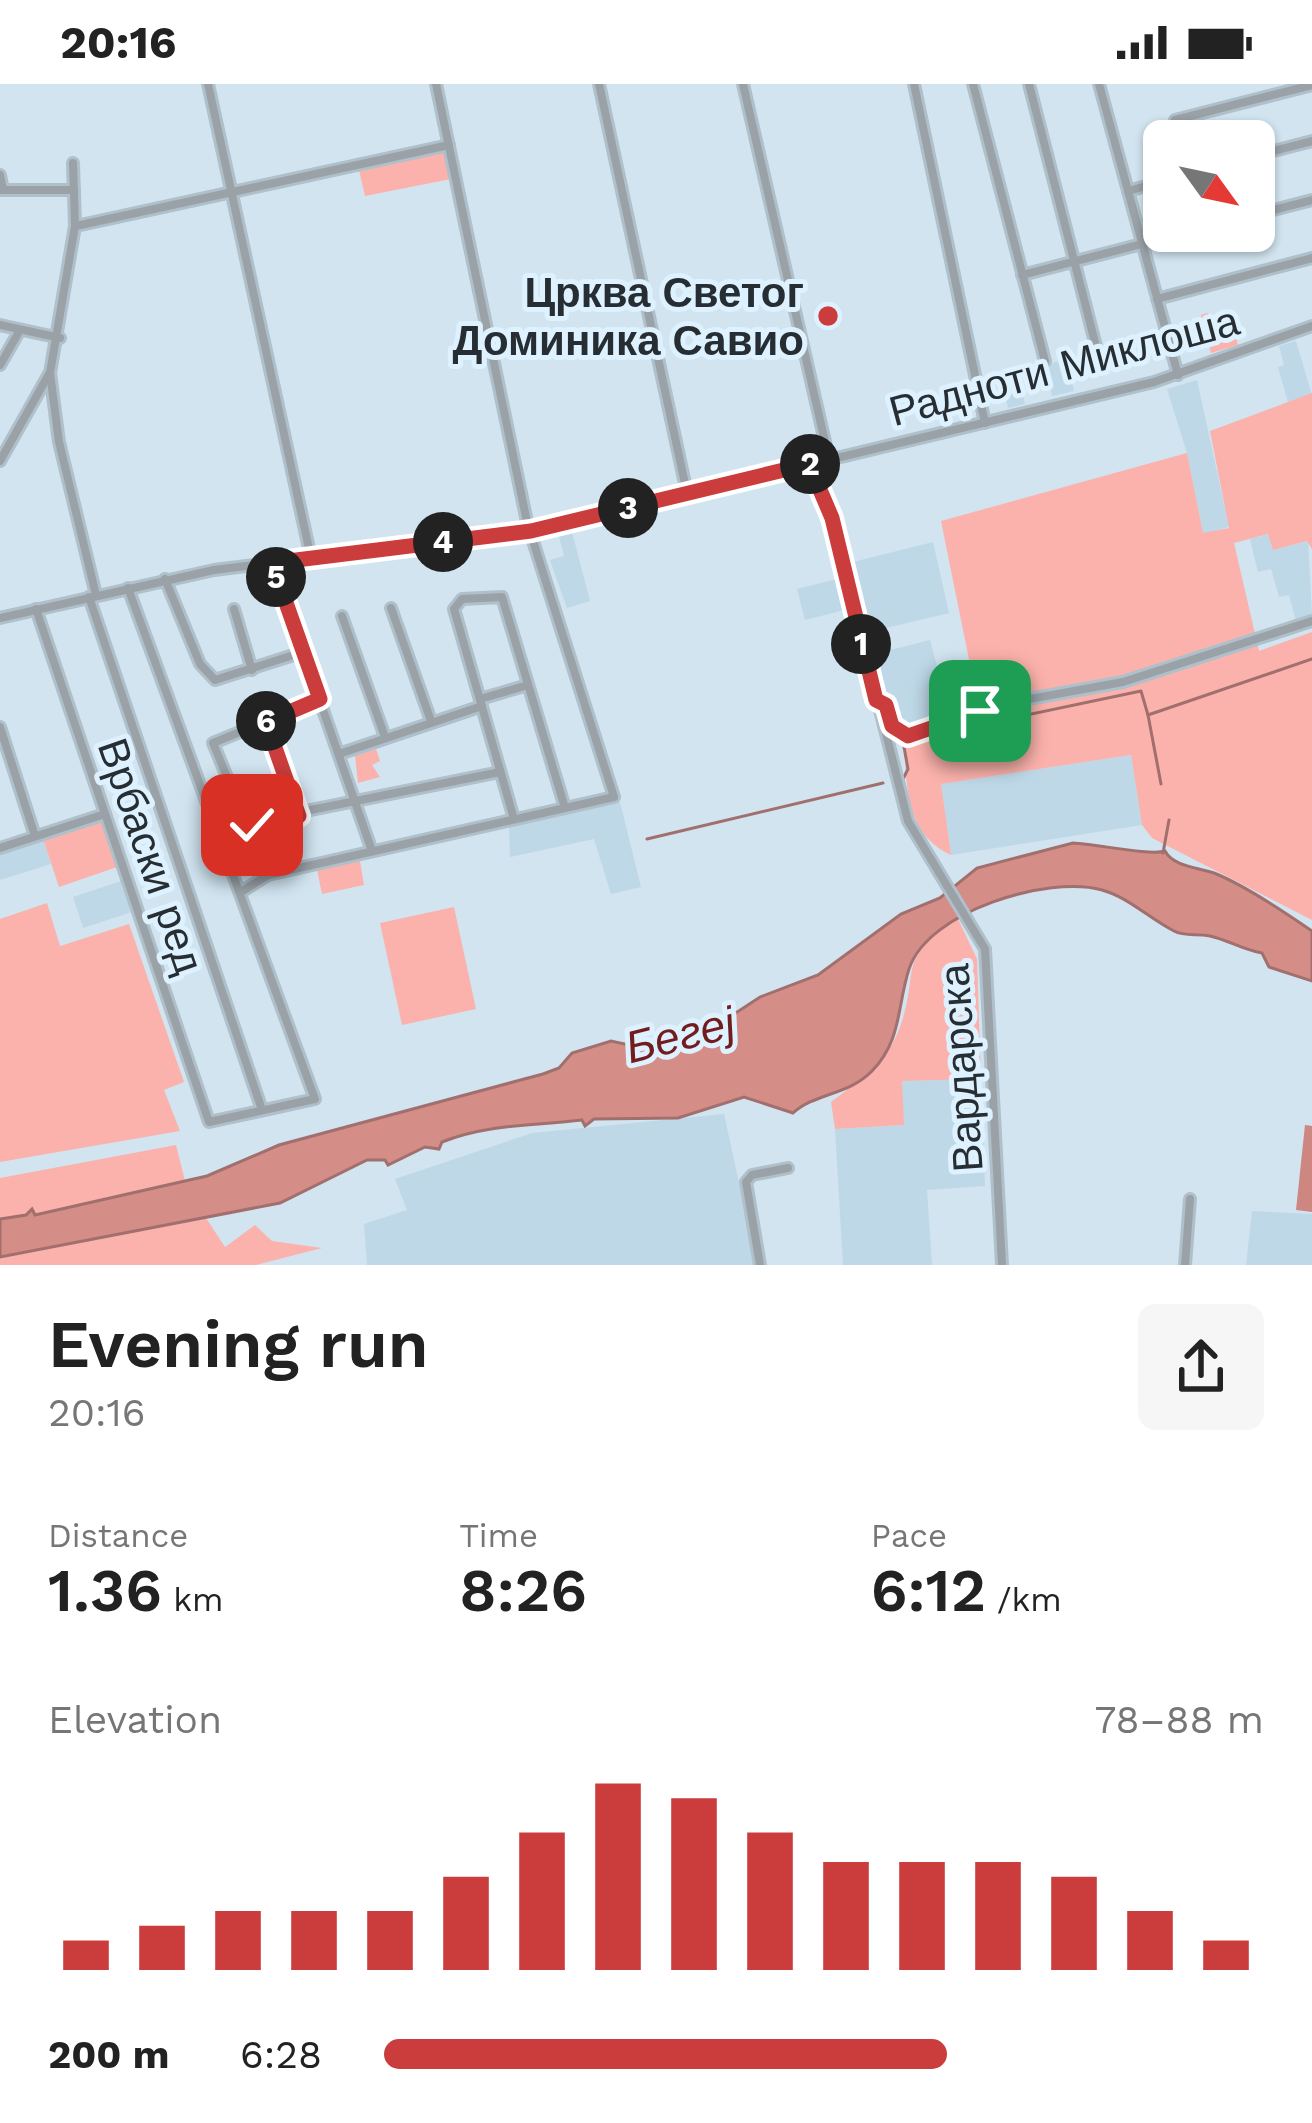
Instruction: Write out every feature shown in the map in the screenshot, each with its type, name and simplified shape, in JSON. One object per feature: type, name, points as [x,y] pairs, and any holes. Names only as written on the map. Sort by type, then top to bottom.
[{"type":"street","points":[[208,84],[311,558]]},
{"type":"street","points":[[242,892],[268,875],[614,797],[531,531],[436,84]]},
{"type":"street","points":[[599,84],[687,493]]},
{"type":"street","points":[[743,84],[829,459]]},
{"type":"street","points":[[914,84],[985,423]]},
{"type":"street","points":[[973,84],[1045,361]]},
{"type":"street","points":[[1029,84],[1098,354]]},
{"type":"street","points":[[1100,84],[1178,375]]},
{"type":"street","points":[[1175,120],[1312,85]]},
{"type":"street","points":[[1275,151],[1312,141]]},
{"type":"street","points":[[75,226],[449,145]]},
{"type":"street","points":[[0,461],[50,373],[60,338],[75,226],[74,163]]},
{"type":"street","points":[[0,175],[2,190],[74,190]]},
{"type":"street","points":[[1127,191],[1143,187]]},
{"type":"street","points":[[1275,210],[1312,200]]},
{"type":"street","points":[[1022,275],[1142,244]]},
{"type":"street","points":[[1156,299],[1312,258]]},
{"type":"street","points":[[0,325],[60,338]]},
{"type":"street","name":"Радноти Миклоша","points":[[0,618],[165,579],[531,531],[1178,375],[1312,326]]},
{"type":"street","points":[[0,364],[20,330]]},
{"type":"street","points":[[50,373],[59,442],[93,596],[262,1110],[315,1100],[128,588]]},
{"type":"street","name":"Вардарска","points":[[809,464],[832,518],[908,821],[973,922],[986,959],[1002,1265]]},
{"type":"street","points":[[272,563],[372,851]]},
{"type":"street","points":[[165,579],[200,664],[215,680],[303,652]]},
{"type":"street","points":[[514,819],[455,607],[462,599],[502,597],[565,808]]},
{"type":"street","points":[[234,608],[252,670]]},
{"type":"street","points":[[391,608],[431,721]]},
{"type":"street","name":"Врбаски ред","points":[[36,609],[209,1122],[262,1110]]},
{"type":"street","points":[[342,616],[385,737]]},
{"type":"street","points":[[876,700],[886,705],[897,731],[908,736],[1002,704],[1123,682],[1312,621]]},
{"type":"street","points":[[339,754],[528,685]]},
{"type":"street","points":[[320,699],[213,743],[246,824],[500,772]]},
{"type":"street","points":[[266,722],[299,816]]},
{"type":"street","points":[[0,727],[34,836]]},
{"type":"street","points":[[0,848],[105,814]]},
{"type":"street","points":[[760,1265],[745,1186],[752,1175],[788,1168]]},
{"type":"street","points":[[1185,1265],[1190,1199]]},
{"type":"shaded area","points":[[445,148],[451,179],[365,196],[358,166]]},
{"type":"shaded area","points":[[1208,313],[1214,332],[1233,327],[1238,345],[1211,353],[1201,315]]},
{"type":"shaded area","points":[[1296,341],[1312,395],[1288,402],[1278,367],[1284,365],[1279,346]]},
{"type":"shaded area","points":[[1066,359],[1074,391],[1052,396],[1045,365]]},
{"type":"shaded area","points":[[1018,373],[1025,404],[1008,408],[1001,376]]},
{"type":"shaded area","points":[[1197,380],[1229,527],[1203,534],[1187,453],[1167,389]]},
{"type":"shaded area","points":[[1312,393],[1312,549],[1307,541],[1273,550],[1268,534],[1234,543],[1259,651],[1312,632],[1312,920],[1152,838],[1142,825],[1131,755],[941,784],[951,855],[936,846],[911,808],[904,742],[982,724],[941,521],[1187,453],[1203,533],[1229,528],[1210,431]]},
{"type":"shaded area","points":[[571,528],[590,601],[567,608],[550,560],[564,556],[558,532]]},
{"type":"shaded area","points":[[1269,534],[1273,550],[1308,541],[1312,615],[1296,621],[1289,595],[1279,597],[1271,569],[1258,572],[1250,539]]},
{"type":"shaded area","points":[[933,542],[949,613],[869,632],[853,562]]},
{"type":"shaded area","points":[[837,579],[845,610],[805,620],[797,589]]},
{"type":"shaded area","points":[[930,640],[951,719],[899,732],[886,702],[875,693],[867,656]]},
{"type":"shaded area","points":[[376,749],[380,761],[372,765],[380,777],[358,783],[355,756]]},
{"type":"shaded area","points":[[1131,755],[1142,825],[951,855],[940,784]]},
{"type":"shaded area","points":[[620,802],[641,887],[611,894],[594,839],[510,857],[509,825]]},
{"type":"shaded area","points":[[103,816],[120,866],[59,887],[42,836]]},
{"type":"shaded area","points":[[42,836],[51,864],[0,880],[0,849]]},
{"type":"shaded area","points":[[1073,843],[1165,851],[1180,863],[1251,892],[1312,931],[1312,981],[1269,967],[1262,953],[1210,936],[1178,933],[1102,890],[1052,888],[1022,893],[964,915],[921,948],[909,969],[894,1035],[882,1059],[863,1079],[793,1113],[744,1097],[678,1118],[594,1119],[585,1126],[582,1120],[493,1129],[442,1142],[439,1149],[425,1147],[388,1165],[385,1160],[367,1160],[280,1203],[0,1257],[0,1219],[207,1176],[279,1145],[543,1074],[559,1068],[572,1053],[611,1041],[634,1046],[683,1036],[725,1020],[760,997],[818,975],[901,914],[940,898],[977,868]]},
{"type":"shaded area","points":[[360,861],[364,885],[322,894],[317,870]]},
{"type":"shaded area","points":[[121,881],[132,912],[83,928],[73,897]]},
{"type":"shaded area","points":[[47,903],[60,946],[129,924],[184,1082],[164,1090],[180,1131],[0,1162],[0,919]]},
{"type":"shaded area","points":[[454,907],[476,1009],[402,1025],[380,923]]},
{"type":"shaded area","points":[[958,919],[977,959],[981,1079],[902,1081],[904,1125],[835,1129],[831,1102],[888,1050],[900,1027],[917,956]]},
{"type":"shaded area","points":[[981,1079],[985,1186],[927,1190],[932,1265],[843,1265],[835,1129],[903,1125],[901,1081]]},
{"type":"shaded area","points":[[724,1114],[757,1265],[367,1265],[364,1224],[407,1210],[395,1179],[532,1133]]},
{"type":"shaded area","points":[[1305,1125],[1312,1126],[1312,1212],[1296,1210]]},
{"type":"shaded area","points":[[176,1145],[185,1181],[68,1210],[0,1219],[0,1178]]},
{"type":"shaded area","points":[[1252,1211],[1312,1214],[1312,1265],[1246,1265]]},
{"type":"shaded area","points":[[204,1215],[225,1247],[255,1225],[272,1241],[322,1248],[256,1265],[0,1265],[0,1257],[28,1249]]},
{"type":"waterway","points":[[1161,784],[1148,715],[1312,659]]},
{"type":"waterway","points":[[903,779],[908,769],[904,747],[917,738],[1141,691],[1148,715]]},
{"type":"waterway","points":[[647,839],[883,783]]},
{"type":"waterway","points":[[1163,853],[1169,820]]},
{"type":"place","name":"Црква Светог Доминика Савио","points":[[828,316]]},
{"type":"route","points":[[252,825],[299,816],[266,722],[320,699],[272,563],[531,531],[809,464],[832,518],[876,700],[886,705],[892,726],[908,736],[980,711]]},
{"type":"water label","name":"Бегеј","points":[[680,1035]]}]
